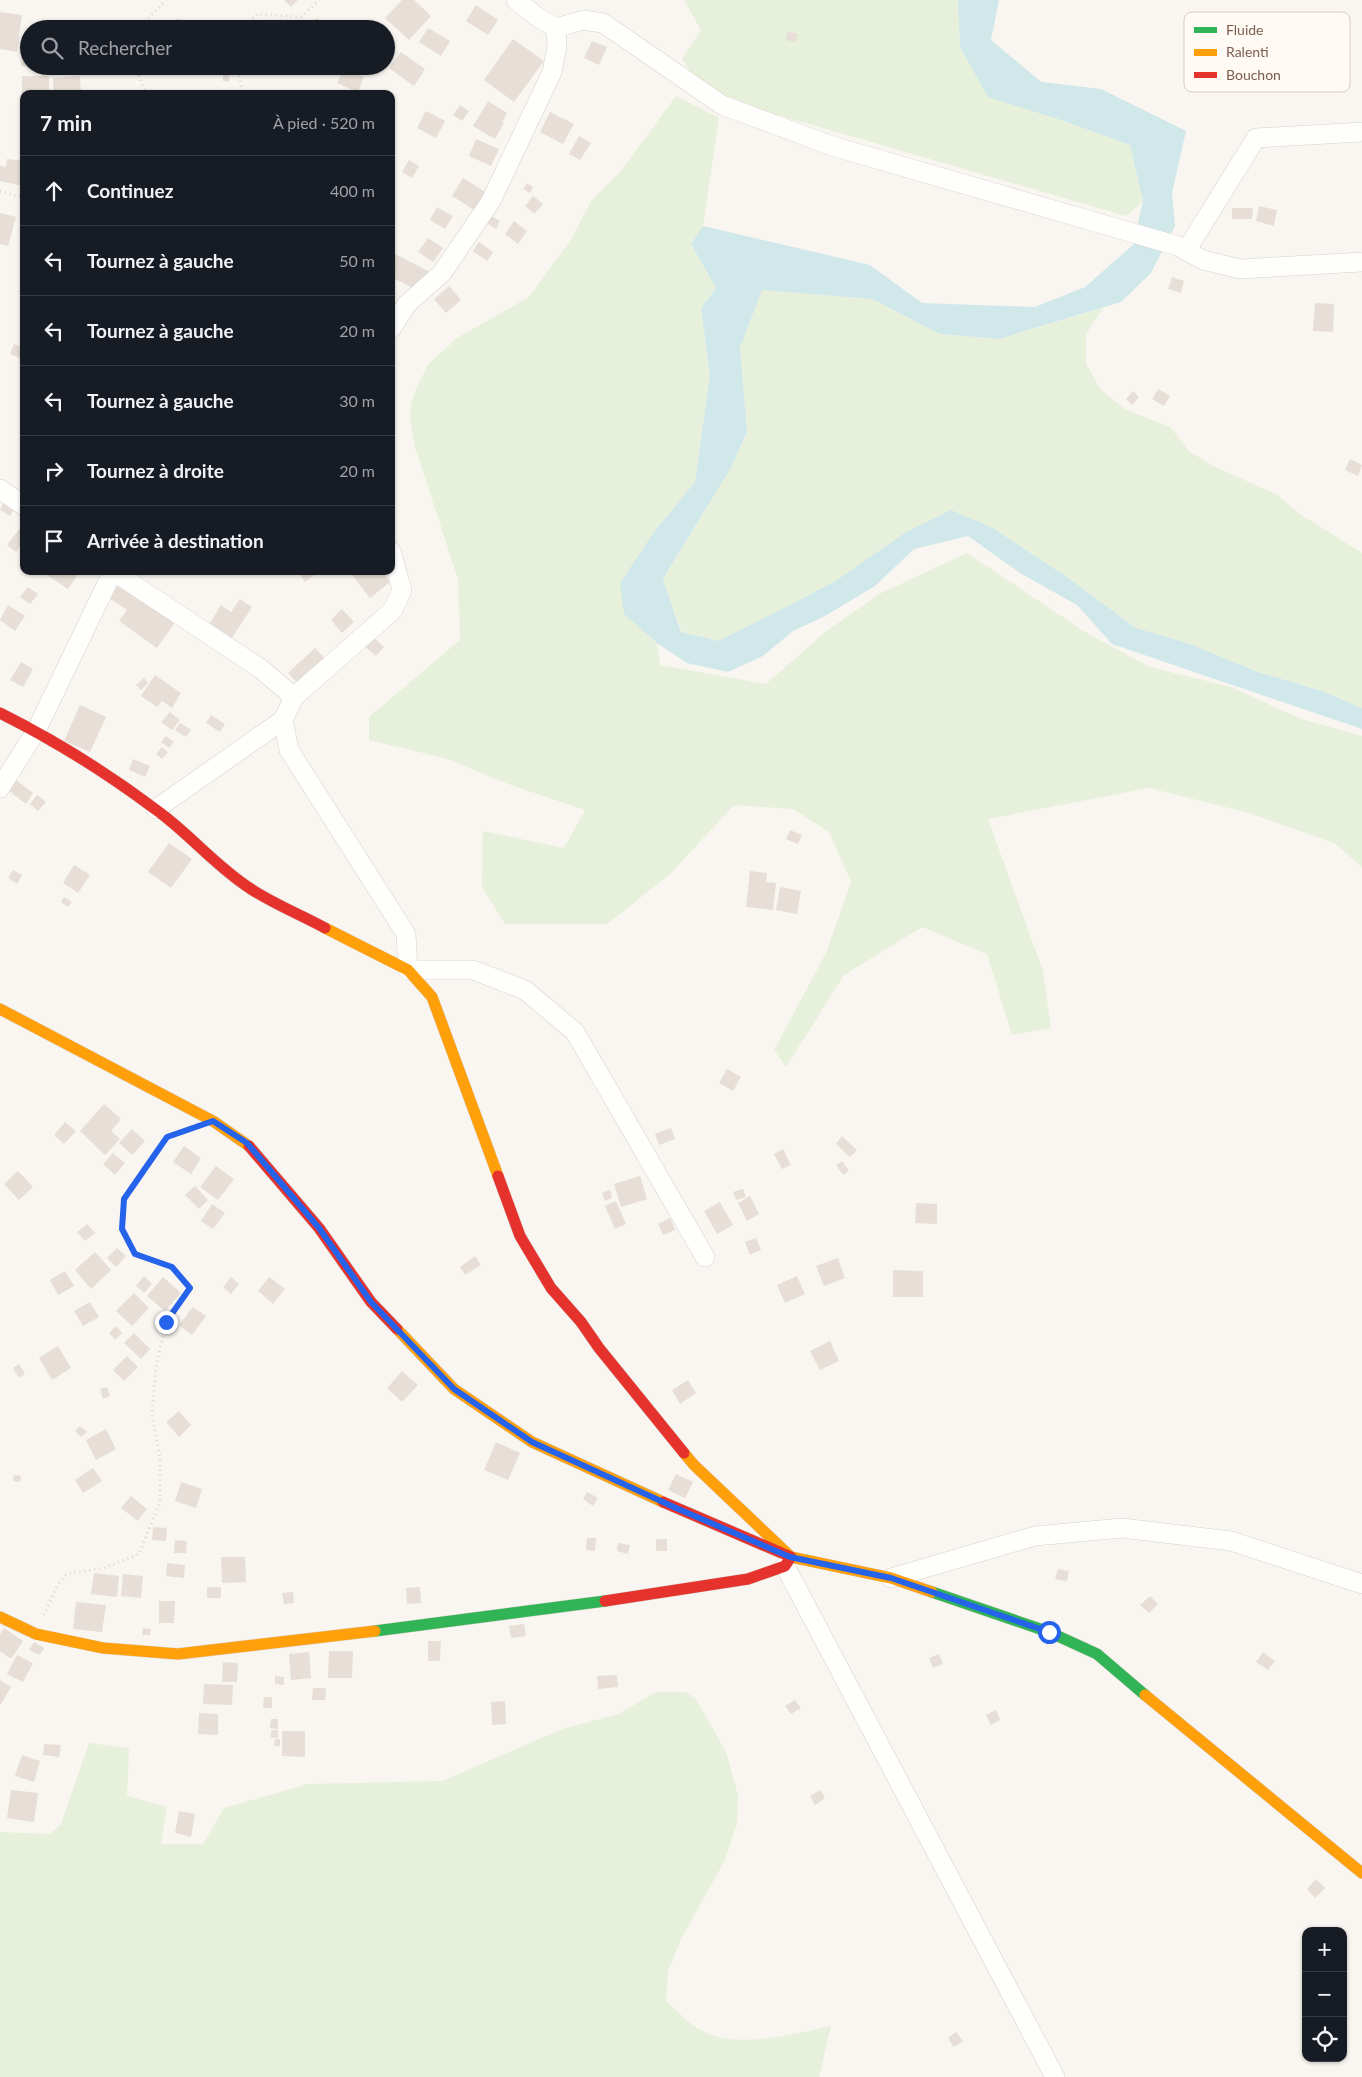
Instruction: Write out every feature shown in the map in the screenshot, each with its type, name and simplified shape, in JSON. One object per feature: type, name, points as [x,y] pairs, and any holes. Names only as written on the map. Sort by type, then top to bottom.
[{"type":"street","points":[[516,0],[536,16],[556,28],[583,20],[603,23],[722,105],[832,146],[1182,248],[1203,260],[1240,269],[1362,262]]},
{"type":"street","points":[[395,322],[407,304],[442,272],[491,202],[552,72],[557,47],[556,28]]},
{"type":"street","points":[[1182,248],[1256,138],[1362,132]]},
{"type":"street","points":[[0,488],[20,503]]},
{"type":"street","points":[[156,809],[283,720],[294,696],[393,610],[402,590],[395,565]]},
{"type":"street","points":[[0,788],[36,732],[111,575]]},
{"type":"street","points":[[119,575],[261,669],[294,696]]},
{"type":"street","points":[[0,713],[36,732],[156,809],[188,836],[217,865],[252,890],[408,970],[432,997],[520,1236],[551,1288],[581,1322],[599,1348],[694,1465],[788,1562],[1055,2077]]},
{"type":"street","points":[[283,720],[289,750],[406,934],[408,970]]},
{"type":"street","points":[[408,970],[473,970],[525,990],[574,1032],[705,1256]]},
{"type":"street","points":[[0,1009],[213,1121],[247,1143],[319,1228],[371,1302],[454,1389],[532,1442],[788,1562],[891,1578],[1049,1632],[1097,1654],[1362,1873]]},
{"type":"street","points":[[891,1578],[1035,1536],[1122,1528],[1231,1541],[1362,1584]]},
{"type":"street","points":[[0,1617],[36,1634],[103,1648],[178,1654],[549,1609],[748,1579],[788,1562]]},
{"type":"path","points":[[147,20],[166,0]]},
{"type":"path","points":[[251,20],[257,14],[302,17],[319,0]]},
{"type":"path","points":[[139,75],[144,90]]},
{"type":"path","points":[[239,75],[242,90]]},
{"type":"path","points":[[0,191],[20,197]]},
{"type":"path","points":[[36,1634],[57,1586],[67,1574],[104,1568],[139,1554],[160,1502],[160,1458],[152,1414],[156,1367],[166,1322],[190,1288],[172,1267],[135,1254],[122,1229],[124,1199],[167,1137],[213,1121]]},
{"type":"green space","points":[[684,0],[958,0],[960,47],[1061,120],[1130,145],[1143,201],[1126,216],[761,110],[700,86],[682,59],[701,30]]},
{"type":"green space","points":[[676,96],[719,118],[703,226],[691,244],[716,288],[701,308],[710,375],[695,482],[654,532],[624,614],[657,643],[660,665],[766,684],[824,633],[879,594],[967,553],[1090,635],[1150,667],[1231,687],[1301,719],[1362,736],[1362,867],[1334,843],[1249,813],[1149,788],[988,819],[1043,971],[1051,1028],[1012,1035],[987,954],[922,927],[844,975],[786,1067],[774,1050],[826,953],[851,882],[829,832],[793,809],[734,805],[669,875],[607,924],[505,924],[482,887],[483,831],[564,848],[585,810],[508,784],[448,759],[369,740],[369,717],[460,640],[458,579],[415,447],[410,419],[411,404],[415,391],[428,365],[457,338],[529,297],[572,238],[591,201],[620,172]]},
{"type":"green space","points":[[762,290],[872,299],[940,334],[999,339],[1103,308],[1086,334],[1086,364],[1101,390],[1127,410],[1170,427],[1189,451],[1215,467],[1276,494],[1300,514],[1362,553],[1362,708],[1322,691],[1258,672],[1190,644],[1136,628],[1067,577],[991,527],[906,532],[834,582],[719,641],[682,632],[663,580],[732,466],[747,433],[740,348]]},
{"type":"green space","points":[[656,1692],[686,1692],[697,1701],[726,1752],[738,1795],[737,1823],[725,1860],[681,1939],[668,1971],[666,2001],[699,2029],[713,2036],[729,2039],[764,2039],[831,2026],[819,2077],[0,2077],[0,1832],[50,1834],[61,1824],[89,1743],[129,1748],[127,1796],[167,1807],[161,1844],[203,1844],[224,1808],[308,1784],[443,1781],[562,1729],[619,1714]]},
{"type":"water","points":[[958,0],[999,0],[991,40],[1041,82],[1101,89],[1186,131],[1172,193],[1175,226],[1151,273],[1121,302],[999,339],[940,334],[872,299],[762,290],[740,348],[747,432],[732,466],[663,579],[681,632],[719,641],[834,582],[906,532],[951,510],[991,527],[1067,577],[1136,628],[1190,644],[1258,672],[1322,691],[1362,708],[1362,729],[1112,644],[1077,605],[1020,573],[968,536],[914,549],[875,586],[825,616],[793,631],[763,656],[728,672],[687,663],[657,643],[624,614],[620,583],[654,532],[695,482],[710,375],[701,308],[716,288],[691,244],[703,226],[870,265],[922,303],[1035,307],[1085,287],[1133,245],[1143,201],[1130,145],[1061,120],[988,97],[960,47]]},
{"type":"building","points":[[284,0],[298,0],[291,7]]},
{"type":"building","points":[[402,0],[414,0],[431,16],[409,40],[395,27],[395,20],[387,20],[385,18]]},
{"type":"building","points":[[476,5],[498,20],[488,35],[466,21]]},
{"type":"building","points":[[0,12],[22,15],[17,52],[0,49]]},
{"type":"building","points":[[428,28],[450,41],[441,56],[419,42]]},
{"type":"building","points":[[788,31],[797,34],[796,42],[786,40]]},
{"type":"building","points":[[513,39],[544,61],[514,102],[484,80]]},
{"type":"building","points":[[592,41],[607,47],[599,65],[584,58]]},
{"type":"building","points":[[401,52],[425,69],[414,86],[395,72],[395,60]]},
{"type":"building","points":[[223,75],[230,75],[229,82],[223,81]]},
{"type":"building","points":[[341,75],[360,75],[364,77],[359,90],[353,90],[337,83]]},
{"type":"building","points":[[22,76],[49,76],[49,90],[22,90]]},
{"type":"building","points":[[80,76],[81,90],[54,90],[53,78]]},
{"type":"building","points":[[488,101],[507,113],[495,139],[473,126]]},
{"type":"building","points":[[460,105],[469,111],[462,121],[453,115]]},
{"type":"building","points":[[426,111],[445,121],[436,138],[417,128]]},
{"type":"building","points":[[550,112],[574,124],[563,144],[540,132]]},
{"type":"building","points":[[579,136],[591,143],[580,160],[569,154]]},
{"type":"building","points":[[476,139],[499,149],[491,166],[469,156]]},
{"type":"building","points":[[7,159],[20,161],[20,185],[0,181],[0,166],[6,167]]},
{"type":"building","points":[[409,160],[419,166],[412,178],[402,172]]},
{"type":"building","points":[[463,178],[487,193],[476,211],[452,196]]},
{"type":"building","points":[[527,183],[533,187],[530,193],[523,189]]},
{"type":"building","points":[[533,196],[543,204],[534,214],[525,206]]},
{"type":"building","points":[[1259,206],[1277,210],[1274,226],[1256,221]]},
{"type":"building","points":[[437,207],[453,216],[445,229],[430,220]]},
{"type":"building","points":[[1232,208],[1253,208],[1252,219],[1232,219]]},
{"type":"building","points":[[0,213],[16,217],[8,246],[0,244]]},
{"type":"building","points":[[491,216],[500,221],[496,229],[487,223]]},
{"type":"building","points":[[514,221],[527,231],[518,244],[505,234]]},
{"type":"building","points":[[428,238],[443,248],[433,262],[418,252]]},
{"type":"building","points":[[479,242],[493,252],[487,261],[473,251]]},
{"type":"building","points":[[395,254],[430,272],[425,282],[420,279],[415,289],[395,279]]},
{"type":"building","points":[[1172,277],[1184,281],[1181,293],[1168,289]]},
{"type":"building","points":[[449,286],[461,300],[446,313],[434,299]]},
{"type":"building","points":[[1315,303],[1334,304],[1333,332],[1313,331]]},
{"type":"building","points":[[14,344],[20,346],[20,359],[10,354]]},
{"type":"building","points":[[1158,389],[1170,396],[1164,406],[1152,399]]},
{"type":"building","points":[[1133,391],[1139,397],[1132,405],[1126,399]]},
{"type":"building","points":[[1350,459],[1362,465],[1358,476],[1345,470]]},
{"type":"building","points":[[5,499],[16,506],[10,516],[0,510]]},
{"type":"building","points":[[20,528],[20,546],[16,552],[7,545]]},
{"type":"building","points":[[47,575],[77,575],[68,589]]},
{"type":"building","points":[[300,575],[314,575],[305,582]]},
{"type":"building","points":[[352,575],[385,575],[390,582],[370,598]]},
{"type":"building","points":[[121,581],[176,621],[157,648],[119,621],[127,610],[109,598]]},
{"type":"building","points":[[28,587],[38,594],[30,604],[20,597]]},
{"type":"building","points":[[240,599],[252,607],[230,641],[208,626],[221,605],[231,612]]},
{"type":"building","points":[[8,605],[25,616],[15,631],[0,620]]},
{"type":"building","points":[[342,609],[354,622],[342,633],[331,620]]},
{"type":"building","points":[[372,636],[384,647],[376,656],[363,645]]},
{"type":"building","points":[[315,648],[328,662],[301,687],[288,673]]},
{"type":"building","points":[[21,662],[33,669],[23,687],[10,680]]},
{"type":"building","points":[[155,675],[181,693],[172,708],[162,701],[157,707],[141,696]]},
{"type":"building","points":[[144,678],[148,683],[141,690],[136,685]]},
{"type":"building","points":[[80,705],[106,717],[90,752],[64,741]]},
{"type":"building","points":[[170,712],[180,720],[172,730],[161,722]]},
{"type":"building","points":[[211,715],[225,724],[220,732],[206,723]]},
{"type":"building","points":[[180,723],[191,730],[186,737],[175,730]]},
{"type":"building","points":[[166,736],[174,742],[169,748],[161,742]]},
{"type":"building","points":[[162,747],[168,752],[162,759],[156,754]]},
{"type":"building","points":[[133,759],[150,766],[145,777],[129,770]]},
{"type":"building","points":[[16,780],[33,793],[26,804],[8,790]]},
{"type":"building","points":[[37,795],[46,802],[38,811],[30,804]]},
{"type":"building","points":[[790,830],[802,835],[798,844],[786,839]]},
{"type":"building","points":[[169,843],[192,859],[171,888],[148,872]]},
{"type":"building","points":[[74,865],[90,875],[78,893],[63,883]]},
{"type":"building","points":[[13,870],[22,875],[17,884],[8,878]]},
{"type":"building","points":[[750,871],[767,873],[766,882],[776,883],[773,910],[746,907]]},
{"type":"building","points":[[780,887],[801,891],[797,914],[776,910]]},
{"type":"building","points":[[64,897],[72,902],[68,907],[61,902]]},
{"type":"building","points":[[727,1069],[741,1077],[733,1091],[719,1083]]},
{"type":"building","points":[[104,1104],[121,1119],[111,1131],[120,1139],[105,1155],[80,1131]]},
{"type":"building","points":[[65,1122],[76,1131],[64,1144],[54,1135]]},
{"type":"building","points":[[671,1128],[675,1139],[659,1145],[655,1134]]},
{"type":"building","points":[[132,1129],[145,1141],[132,1155],[119,1143]]},
{"type":"building","points":[[842,1136],[857,1150],[850,1157],[836,1144]]},
{"type":"building","points":[[184,1146],[201,1158],[191,1174],[173,1162]]},
{"type":"building","points":[[783,1149],[791,1165],[782,1169],[774,1154]]},
{"type":"building","points":[[113,1153],[125,1163],[115,1175],[103,1164]]},
{"type":"building","points":[[842,1161],[849,1171],[843,1175],[836,1165]]},
{"type":"building","points":[[216,1166],[234,1179],[218,1200],[200,1187]]},
{"type":"building","points":[[18,1171],[33,1187],[19,1200],[4,1184]]},
{"type":"building","points":[[640,1176],[647,1199],[621,1207],[614,1184]]},
{"type":"building","points":[[195,1186],[208,1200],[199,1209],[185,1195]]},
{"type":"building","points":[[743,1189],[746,1197],[736,1200],[733,1192]]},
{"type":"building","points":[[610,1190],[612,1198],[605,1201],[602,1193]]},
{"type":"building","points":[[750,1196],[759,1214],[747,1221],[738,1203]]},
{"type":"building","points":[[616,1201],[626,1224],[615,1229],[605,1206]]},
{"type":"building","points":[[720,1202],[733,1225],[717,1234],[704,1211]]},
{"type":"building","points":[[916,1203],[937,1204],[937,1224],[915,1223]]},
{"type":"building","points":[[212,1204],[225,1213],[213,1229],[201,1221]]},
{"type":"building","points":[[670,1218],[675,1230],[663,1235],[658,1224]]},
{"type":"building","points":[[87,1224],[95,1233],[85,1241],[77,1232]]},
{"type":"building","points":[[756,1238],[761,1250],[750,1255],[745,1242]]},
{"type":"building","points":[[117,1248],[126,1256],[116,1267],[107,1258]]},
{"type":"building","points":[[95,1252],[111,1270],[91,1289],[75,1270]]},
{"type":"building","points":[[475,1256],[481,1265],[465,1275],[460,1267]]},
{"type":"building","points":[[838,1258],[845,1278],[824,1286],[816,1266]]},
{"type":"building","points":[[893,1270],[923,1271],[923,1297],[893,1297]]},
{"type":"building","points":[[65,1271],[74,1286],[58,1295],[50,1280]]},
{"type":"building","points":[[144,1276],[152,1284],[144,1293],[136,1286]]},
{"type":"building","points":[[797,1276],[805,1294],[785,1303],[777,1285]]},
{"type":"building","points":[[163,1277],[181,1293],[165,1311],[147,1296]]},
{"type":"building","points":[[231,1277],[239,1284],[231,1294],[223,1287]]},
{"type":"building","points":[[269,1277],[285,1289],[273,1304],[258,1291]]},
{"type":"building","points":[[134,1293],[149,1308],[132,1326],[116,1311]]},
{"type":"building","points":[[90,1302],[99,1317],[83,1326],[74,1311]]},
{"type":"building","points":[[193,1307],[206,1316],[192,1335],[179,1325]]},
{"type":"building","points":[[116,1326],[122,1333],[115,1340],[109,1333]]},
{"type":"building","points":[[134,1333],[150,1349],[141,1359],[124,1343]]},
{"type":"building","points":[[830,1341],[839,1361],[820,1370],[810,1351]]},
{"type":"building","points":[[58,1346],[71,1368],[52,1380],[39,1358]]},
{"type":"building","points":[[127,1356],[138,1367],[124,1381],[113,1370]]},
{"type":"building","points":[[19,1364],[25,1374],[19,1378],[13,1368]]},
{"type":"building","points":[[402,1371],[418,1385],[402,1402],[387,1388]]},
{"type":"building","points":[[688,1380],[696,1393],[680,1404],[672,1390]]},
{"type":"building","points":[[107,1387],[110,1396],[103,1399],[100,1389]]},
{"type":"building","points":[[179,1411],[191,1425],[179,1437],[166,1422]]},
{"type":"building","points":[[80,1426],[87,1432],[81,1437],[75,1431]]},
{"type":"building","points":[[106,1429],[116,1449],[96,1460],[86,1440]]},
{"type":"building","points":[[496,1442],[520,1453],[508,1480],[484,1470]]},
{"type":"building","points":[[93,1468],[102,1481],[83,1493],[75,1480]]},
{"type":"building","points":[[676,1474],[693,1482],[685,1498],[668,1490]]},
{"type":"building","points":[[14,1475],[21,1476],[20,1482],[13,1481]]},
{"type":"building","points":[[181,1482],[202,1489],[196,1508],[175,1501]]},
{"type":"building","points":[[587,1492],[598,1498],[593,1506],[583,1499]]},
{"type":"building","points":[[131,1496],[147,1509],[138,1521],[121,1508]]},
{"type":"building","points":[[153,1527],[167,1528],[166,1541],[152,1540]]},
{"type":"building","points":[[587,1538],[596,1538],[595,1551],[586,1550]]},
{"type":"building","points":[[656,1539],[667,1539],[667,1551],[656,1551]]},
{"type":"building","points":[[175,1540],[187,1541],[186,1553],[174,1553]]},
{"type":"building","points":[[618,1543],[630,1545],[628,1554],[617,1551]]},
{"type":"building","points":[[221,1557],[245,1557],[246,1582],[222,1583]]},
{"type":"building","points":[[167,1563],[185,1565],[184,1578],[166,1576]]},
{"type":"building","points":[[1058,1569],[1069,1571],[1067,1581],[1055,1579]]},
{"type":"building","points":[[94,1573],[119,1576],[117,1597],[91,1594]]},
{"type":"building","points":[[123,1574],[143,1576],[141,1598],[121,1596]]},
{"type":"building","points":[[207,1587],[221,1587],[221,1598],[207,1598]]},
{"type":"building","points":[[420,1587],[421,1603],[407,1604],[406,1588]]},
{"type":"building","points":[[293,1592],[294,1603],[284,1604],[282,1593]]},
{"type":"building","points":[[1150,1596],[1158,1604],[1149,1613],[1140,1605]]},
{"type":"building","points":[[159,1601],[175,1601],[174,1623],[159,1623]]},
{"type":"building","points":[[76,1602],[106,1605],[102,1632],[73,1629]]},
{"type":"building","points":[[524,1624],[526,1636],[511,1638],[509,1626]]},
{"type":"building","points":[[4,1628],[23,1641],[11,1659],[0,1651],[0,1635]]},
{"type":"building","points":[[143,1628],[151,1629],[150,1635],[142,1635]]},
{"type":"building","points":[[428,1641],[441,1641],[440,1661],[428,1661]]},
{"type":"building","points":[[34,1642],[44,1648],[40,1655],[29,1650]]},
{"type":"building","points":[[329,1651],[353,1651],[352,1678],[328,1678]]},
{"type":"building","points":[[309,1652],[311,1678],[291,1680],[289,1654]]},
{"type":"building","points":[[1263,1652],[1275,1661],[1268,1670],[1256,1662]]},
{"type":"building","points":[[939,1654],[943,1664],[933,1668],[929,1658]]},
{"type":"building","points":[[17,1655],[33,1663],[23,1682],[7,1674]]},
{"type":"building","points":[[223,1662],[238,1663],[237,1682],[222,1682]]},
{"type":"building","points":[[617,1675],[618,1687],[598,1689],[597,1676]]},
{"type":"building","points":[[275,1676],[284,1677],[284,1685],[275,1684]]},
{"type":"building","points":[[0,1680],[11,1687],[1,1704],[0,1704]]},
{"type":"building","points":[[204,1684],[233,1685],[232,1705],[203,1704]]},
{"type":"building","points":[[313,1688],[326,1688],[325,1700],[312,1700]]},
{"type":"building","points":[[264,1697],[272,1697],[272,1708],[263,1708]]},
{"type":"building","points":[[795,1700],[801,1708],[791,1714],[785,1706]]},
{"type":"building","points":[[505,1701],[506,1724],[492,1725],[491,1702]]},
{"type":"building","points":[[996,1710],[1000,1720],[991,1725],[986,1715]]},
{"type":"building","points":[[199,1713],[218,1714],[218,1735],[198,1734]]},
{"type":"building","points":[[271,1719],[278,1719],[278,1729],[270,1728]]},
{"type":"building","points":[[271,1730],[278,1730],[278,1738],[271,1738]]},
{"type":"building","points":[[282,1731],[305,1731],[305,1757],[282,1756]]},
{"type":"building","points":[[275,1739],[280,1739],[280,1746],[274,1746]]},
{"type":"building","points":[[44,1744],[61,1745],[59,1757],[43,1755]]},
{"type":"building","points":[[22,1755],[40,1761],[34,1782],[15,1776]]},
{"type":"building","points":[[11,1790],[38,1793],[34,1822],[7,1818]]},
{"type":"building","points":[[820,1790],[825,1798],[815,1805],[810,1796]]},
{"type":"building","points":[[179,1811],[195,1814],[191,1837],[175,1833]]},
{"type":"building","points":[[1316,1879],[1325,1888],[1315,1898],[1307,1889]]},
{"type":"building","points":[[956,2032],[963,2041],[954,2047],[948,2038]]},
{"type":"traffic: fast","points":[[932,1592],[1049,1632],[1097,1654],[1145,1695]]},
{"type":"traffic: fast","points":[[375,1631],[605,1601]]},
{"type":"traffic: slow","points":[[325,928],[408,970],[432,997],[498,1176]]},
{"type":"traffic: slow","points":[[0,1009],[213,1121],[249,1146]]},
{"type":"traffic: slow","points":[[397,1329],[454,1389],[532,1442],[663,1502]]},
{"type":"traffic: slow","points":[[684,1453],[694,1465],[791,1557],[891,1578],[932,1592]]},
{"type":"traffic: slow","points":[[0,1617],[36,1634],[103,1648],[178,1654],[375,1631]]},
{"type":"traffic: slow","points":[[1145,1695],[1362,1873]]},
{"type":"traffic: jam","points":[[0,713],[60,746],[137,796],[167,818],[226,870],[251,889],[278,905],[325,928]]},
{"type":"traffic: jam","points":[[249,1146],[319,1228],[371,1302],[397,1329]]},
{"type":"traffic: jam","points":[[498,1176],[520,1236],[551,1288],[581,1322],[599,1348],[684,1453]]},
{"type":"traffic: jam","points":[[605,1601],[748,1579],[785,1566],[791,1557],[663,1502]]},
{"type":"route","points":[[166,1322],[190,1288],[172,1267],[135,1254],[122,1229],[124,1199],[167,1137],[213,1121],[247,1143],[319,1228],[371,1302],[454,1389],[532,1442],[676,1508],[790,1557],[891,1578],[1049,1632]]}]
